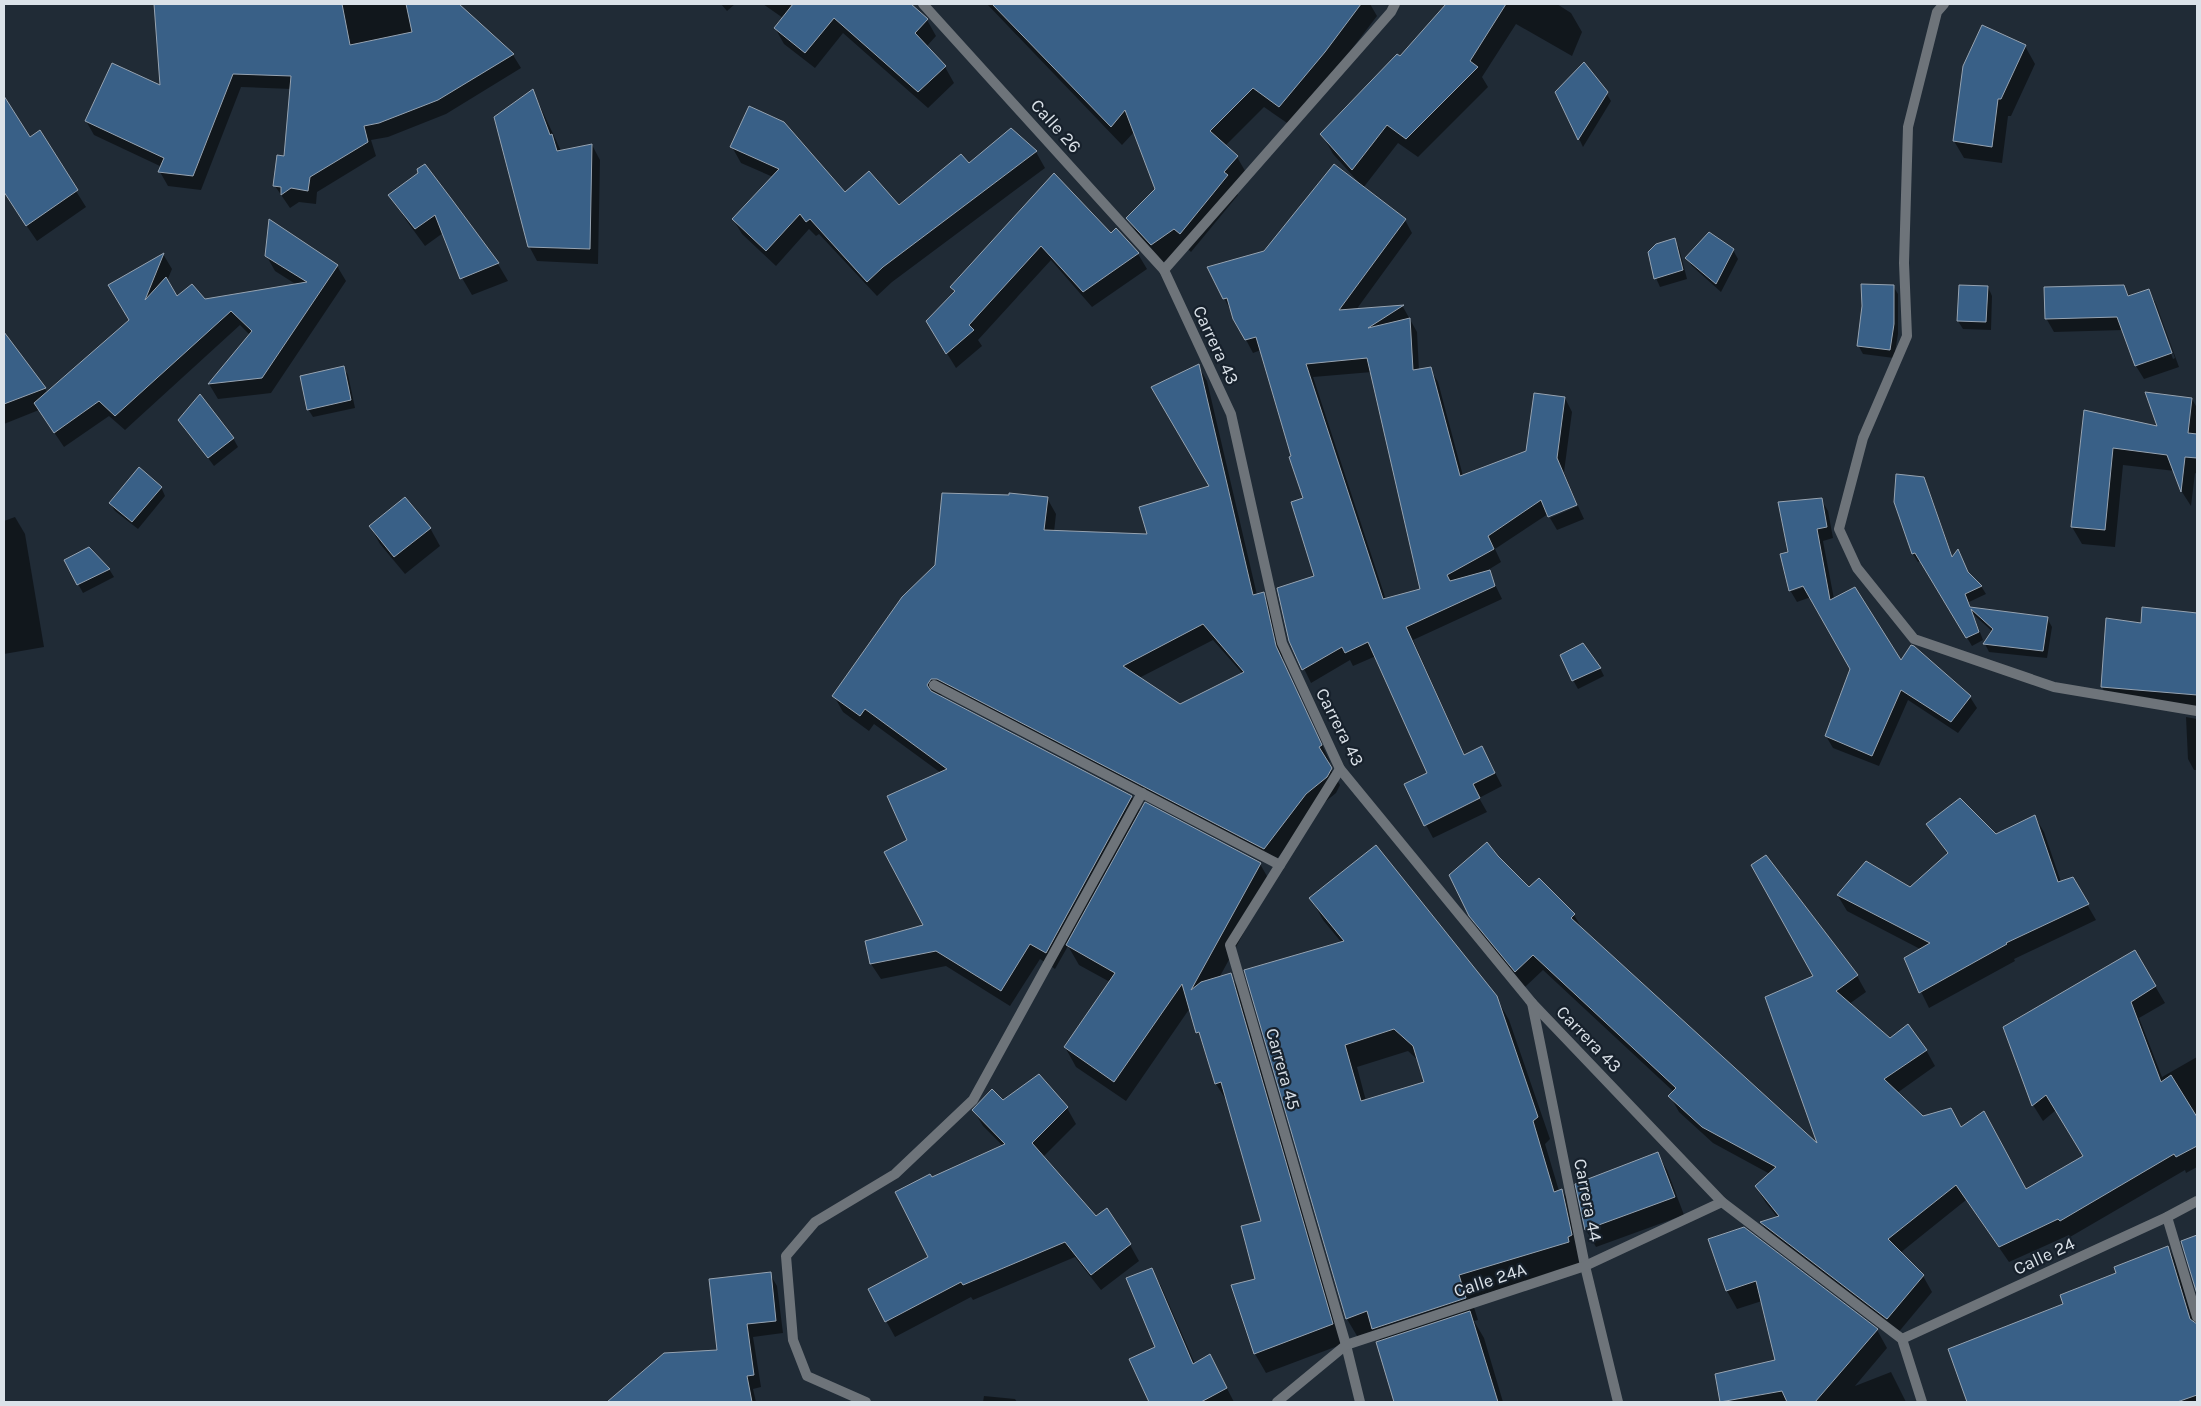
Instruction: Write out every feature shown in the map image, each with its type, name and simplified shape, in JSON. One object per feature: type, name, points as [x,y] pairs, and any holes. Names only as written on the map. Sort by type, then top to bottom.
[{"type":"street","name":"Calle 26","points":[[923,4],[1164,270]]},
{"type":"street","points":[[1164,270],[1393,8],[1382,4]]},
{"type":"street","points":[[1944,4],[1937,12],[1908,126],[1904,263],[1907,336],[1864,438],[1839,528],[1857,568],[1914,639],[2054,687],[2197,711]]},
{"type":"street","name":"Carrera 43","points":[[1164,270],[1230,414],[1282,643],[1340,769],[1532,1003],[1722,1202],[1902,1339]]},
{"type":"street","points":[[934,685],[1280,865]]},
{"type":"street","name":"Carrera 45","points":[[1340,769],[1230,945],[1346,1345],[1360,1402]]},
{"type":"street","points":[[866,1402],[808,1376],[793,1340],[786,1256],[815,1222],[895,1174],[973,1100],[1142,793]]},
{"type":"street","name":"Carrera 44","points":[[1532,1003],[1585,1266],[1618,1402]]},
{"type":"street","name":"Calle 24","points":[[1902,1339],[2167,1217],[2197,1201]]},
{"type":"street","name":"Calle 24A","points":[[1277,1402],[1346,1345],[1585,1266],[1722,1202]]},
{"type":"street","points":[[2167,1217],[2197,1317]]},
{"type":"street","points":[[1902,1339],[1922,1402]]},
{"type":"building","points":[[154,4],[342,4],[350,45],[412,32],[406,4],[459,4],[514,54],[438,100],[379,123],[364,126],[368,142],[310,177],[308,191],[291,188],[281,195],[281,187],[273,186],[277,155],[284,156],[291,76],[233,74],[193,176],[158,172],[164,158],[85,121],[112,63],[160,85]]},
{"type":"building","points":[[793,4],[911,4],[928,19],[915,33],[946,66],[918,92],[834,18],[805,53],[774,28]]},
{"type":"building","points":[[992,4],[1361,4],[1325,52],[1279,107],[1253,88],[1210,131],[1238,156],[1224,172],[1228,175],[1180,234],[1174,229],[1151,245],[1126,218],[1155,189],[1125,110],[1111,127]]},
{"type":"building","points":[[1446,4],[1506,4],[1470,61],[1478,67],[1406,139],[1387,125],[1352,170],[1320,134],[1397,54],[1400,56]]},
{"type":"building","points":[[1982,25],[2026,45],[2001,99],[1998,99],[1992,147],[1953,141],[1963,66]]},
{"type":"building","points":[[1584,62],[1608,92],[1578,140],[1555,92]]},
{"type":"building","points":[[533,89],[557,151],[592,144],[590,249],[528,247],[494,117]]},
{"type":"building","points":[[4,96],[30,137],[40,130],[78,190],[26,226],[4,192]]},
{"type":"building","points":[[749,106],[784,122],[845,192],[869,171],[899,205],[961,154],[969,163],[1011,128],[1037,151],[883,267],[867,282],[810,219],[806,222],[800,214],[766,251],[732,219],[779,169],[730,147]]},
{"type":"building","points":[[425,164],[499,263],[460,279],[435,215],[415,229],[388,195],[418,173],[417,169]]},
{"type":"building","points":[[1334,164],[1406,219],[1339,310],[1404,305],[1368,328],[1410,318],[1413,370],[1431,367],[1460,476],[1526,451],[1534,393],[1565,397],[1557,458],[1577,505],[1548,517],[1541,500],[1488,536],[1494,549],[1447,575],[1450,581],[1490,570],[1495,586],[1406,627],[1464,755],[1482,746],[1495,773],[1473,784],[1480,798],[1424,826],[1404,784],[1427,773],[1368,642],[1345,653],[1342,647],[1302,670],[1289,641],[1277,588],[1314,576],[1291,502],[1303,498],[1289,457],[1291,456],[1256,337],[1245,340],[1233,319],[1227,298],[1223,299],[1207,267],[1264,251]],"holes":[[[1367,358],[1420,589],[1383,599],[1306,364]]]},
{"type":"building","points":[[1054,173],[1111,233],[1116,228],[1139,253],[1083,292],[1041,246],[969,325],[974,330],[946,354],[926,321],[955,291],[950,287]]},
{"type":"building","points":[[269,219],[338,265],[262,378],[208,384],[252,331],[231,311],[115,416],[99,401],[54,433],[34,403],[129,320],[108,285],[164,253],[145,300],[166,277],[177,296],[192,284],[205,299],[307,282],[265,256]]},
{"type":"building","points":[[1709,232],[1734,249],[1716,284],[1685,258]]},
{"type":"building","points":[[1675,238],[1683,270],[1654,279],[1648,252],[1656,244]]},
{"type":"building","points":[[1861,284],[1894,285],[1894,324],[1890,350],[1857,346],[1862,306]]},
{"type":"building","points":[[1959,285],[1988,286],[1986,322],[1957,321]]},
{"type":"building","points":[[2124,285],[2128,296],[2149,289],[2172,353],[2135,366],[2117,317],[2045,319],[2044,287]]},
{"type":"building","points":[[4,332],[46,388],[4,404]]},
{"type":"building","points":[[1199,364],[1253,595],[1264,592],[1276,646],[1322,745],[1319,747],[1332,768],[1327,777],[1306,794],[1264,849],[937,679],[931,679],[927,685],[931,691],[1132,796],[1046,953],[1030,944],[1001,991],[936,951],[870,964],[865,941],[923,925],[884,852],[907,840],[887,796],[947,769],[865,709],[860,716],[832,696],[902,597],[935,565],[942,493],[1009,495],[1009,493],[1048,497],[1044,530],[1147,534],[1139,507],[1209,486],[1151,387]],"holes":[[[1203,624],[1244,672],[1180,704],[1123,666]]]},
{"type":"building","points":[[344,366],[351,400],[307,410],[300,376]]},
{"type":"building","points":[[2145,392],[2192,398],[2188,433],[2197,434],[2197,458],[2185,457],[2181,492],[2167,455],[2113,448],[2105,530],[2071,527],[2084,410],[2157,426]]},
{"type":"building","points":[[200,394],[234,438],[208,458],[178,420]]},
{"type":"building","points":[[139,467],[162,487],[132,522],[109,503]]},
{"type":"building","points":[[1896,474],[1924,477],[1952,557],[1958,549],[1968,572],[1982,586],[1965,594],[1970,607],[2048,617],[2043,651],[1983,644],[1993,629],[1971,609],[1979,632],[1966,638],[1915,553],[1912,554],[1894,502]]},
{"type":"building","points":[[405,497],[431,528],[394,557],[369,526]]},
{"type":"building","points":[[1822,498],[1827,527],[1817,529],[1830,600],[1855,587],[1901,660],[1911,645],[1914,646],[1971,696],[1951,722],[1901,690],[1872,756],[1825,736],[1850,669],[1803,586],[1789,591],[1780,554],[1788,552],[1778,502]]},
{"type":"building","points":[[89,547],[110,569],[77,585],[64,560]]},
{"type":"building","points":[[2142,607],[2197,613],[2197,695],[2101,687],[2106,618],[2141,623]]},
{"type":"building","points":[[1583,643],[1601,668],[1572,681],[1560,655]]},
{"type":"building","points":[[1960,798],[1996,834],[2035,815],[2058,882],[2073,877],[2089,904],[2006,943],[1919,993],[1904,958],[1930,943],[1837,895],[1866,861],[1910,887],[1948,853],[1926,824]]},
{"type":"building","points":[[1145,802],[1261,863],[1191,990],[1201,982],[1231,973],[1333,1324],[1254,1354],[1231,1285],[1255,1279],[1241,1226],[1261,1221],[1221,1082],[1215,1084],[1199,1032],[1196,1033],[1182,984],[1114,1082],[1064,1047],[1115,973],[1066,945]]},
{"type":"building","points":[[1487,842],[1498,856],[1529,887],[1539,878],[1575,914],[1571,918],[1817,1143],[1765,997],[1813,976],[1751,865],[1766,855],[1858,975],[1836,991],[1890,1038],[1908,1024],[1927,1050],[1884,1079],[1923,1116],[1951,1108],[1961,1127],[1984,1111],[2026,1189],[2083,1156],[2046,1095],[2032,1106],[2003,1027],[2135,950],[2156,986],[2131,1002],[2161,1082],[2171,1075],[2197,1117],[2197,1146],[2176,1157],[2174,1154],[2060,1221],[2058,1219],[1999,1247],[1956,1185],[1888,1239],[1924,1275],[1887,1319],[1760,1222],[1779,1216],[1755,1186],[1776,1167],[1702,1127],[1668,1096],[1676,1088],[1533,955],[1515,972],[1469,916],[1449,875]]},
{"type":"building","points":[[1376,845],[1497,996],[1538,1117],[1533,1121],[1554,1192],[1562,1189],[1572,1235],[1568,1237],[1569,1242],[1459,1275],[1466,1298],[1372,1329],[1367,1311],[1346,1319],[1244,970],[1344,941],[1309,898]],"holes":[[[1394,1029],[1413,1046],[1424,1082],[1361,1101],[1345,1045]]]},
{"type":"building","points":[[1039,1074],[1068,1107],[1032,1143],[1096,1216],[1107,1208],[1131,1244],[1091,1275],[1065,1242],[963,1285],[961,1282],[885,1322],[868,1289],[928,1257],[895,1192],[930,1174],[932,1177],[1005,1144],[972,1110],[992,1089],[1003,1100]]},
{"type":"building","points":[[1658,1152],[1675,1197],[1585,1230],[1575,1184]]},
{"type":"building","points":[[1744,1227],[1878,1329],[1815,1402],[1787,1402],[1782,1391],[1720,1402],[1715,1374],[1775,1360],[1756,1281],[1726,1291],[1708,1239]]},
{"type":"building","points":[[2197,1235],[2197,1294],[2181,1241]]},
{"type":"building","points":[[2168,1246],[2190,1319],[2197,1324],[2197,1395],[2177,1402],[1967,1402],[1948,1349],[2063,1304],[2060,1295],[2116,1273],[2114,1267]]},
{"type":"building","points":[[1152,1268],[1193,1364],[1210,1354],[1227,1388],[1201,1402],[1149,1402],[1129,1359],[1155,1347],[1126,1278]]},
{"type":"building","points":[[771,1272],[776,1321],[747,1324],[754,1375],[747,1376],[752,1402],[607,1402],[664,1353],[717,1350],[709,1279]]},
{"type":"building","points":[[1470,1311],[1498,1402],[1394,1402],[1376,1342]]}]
